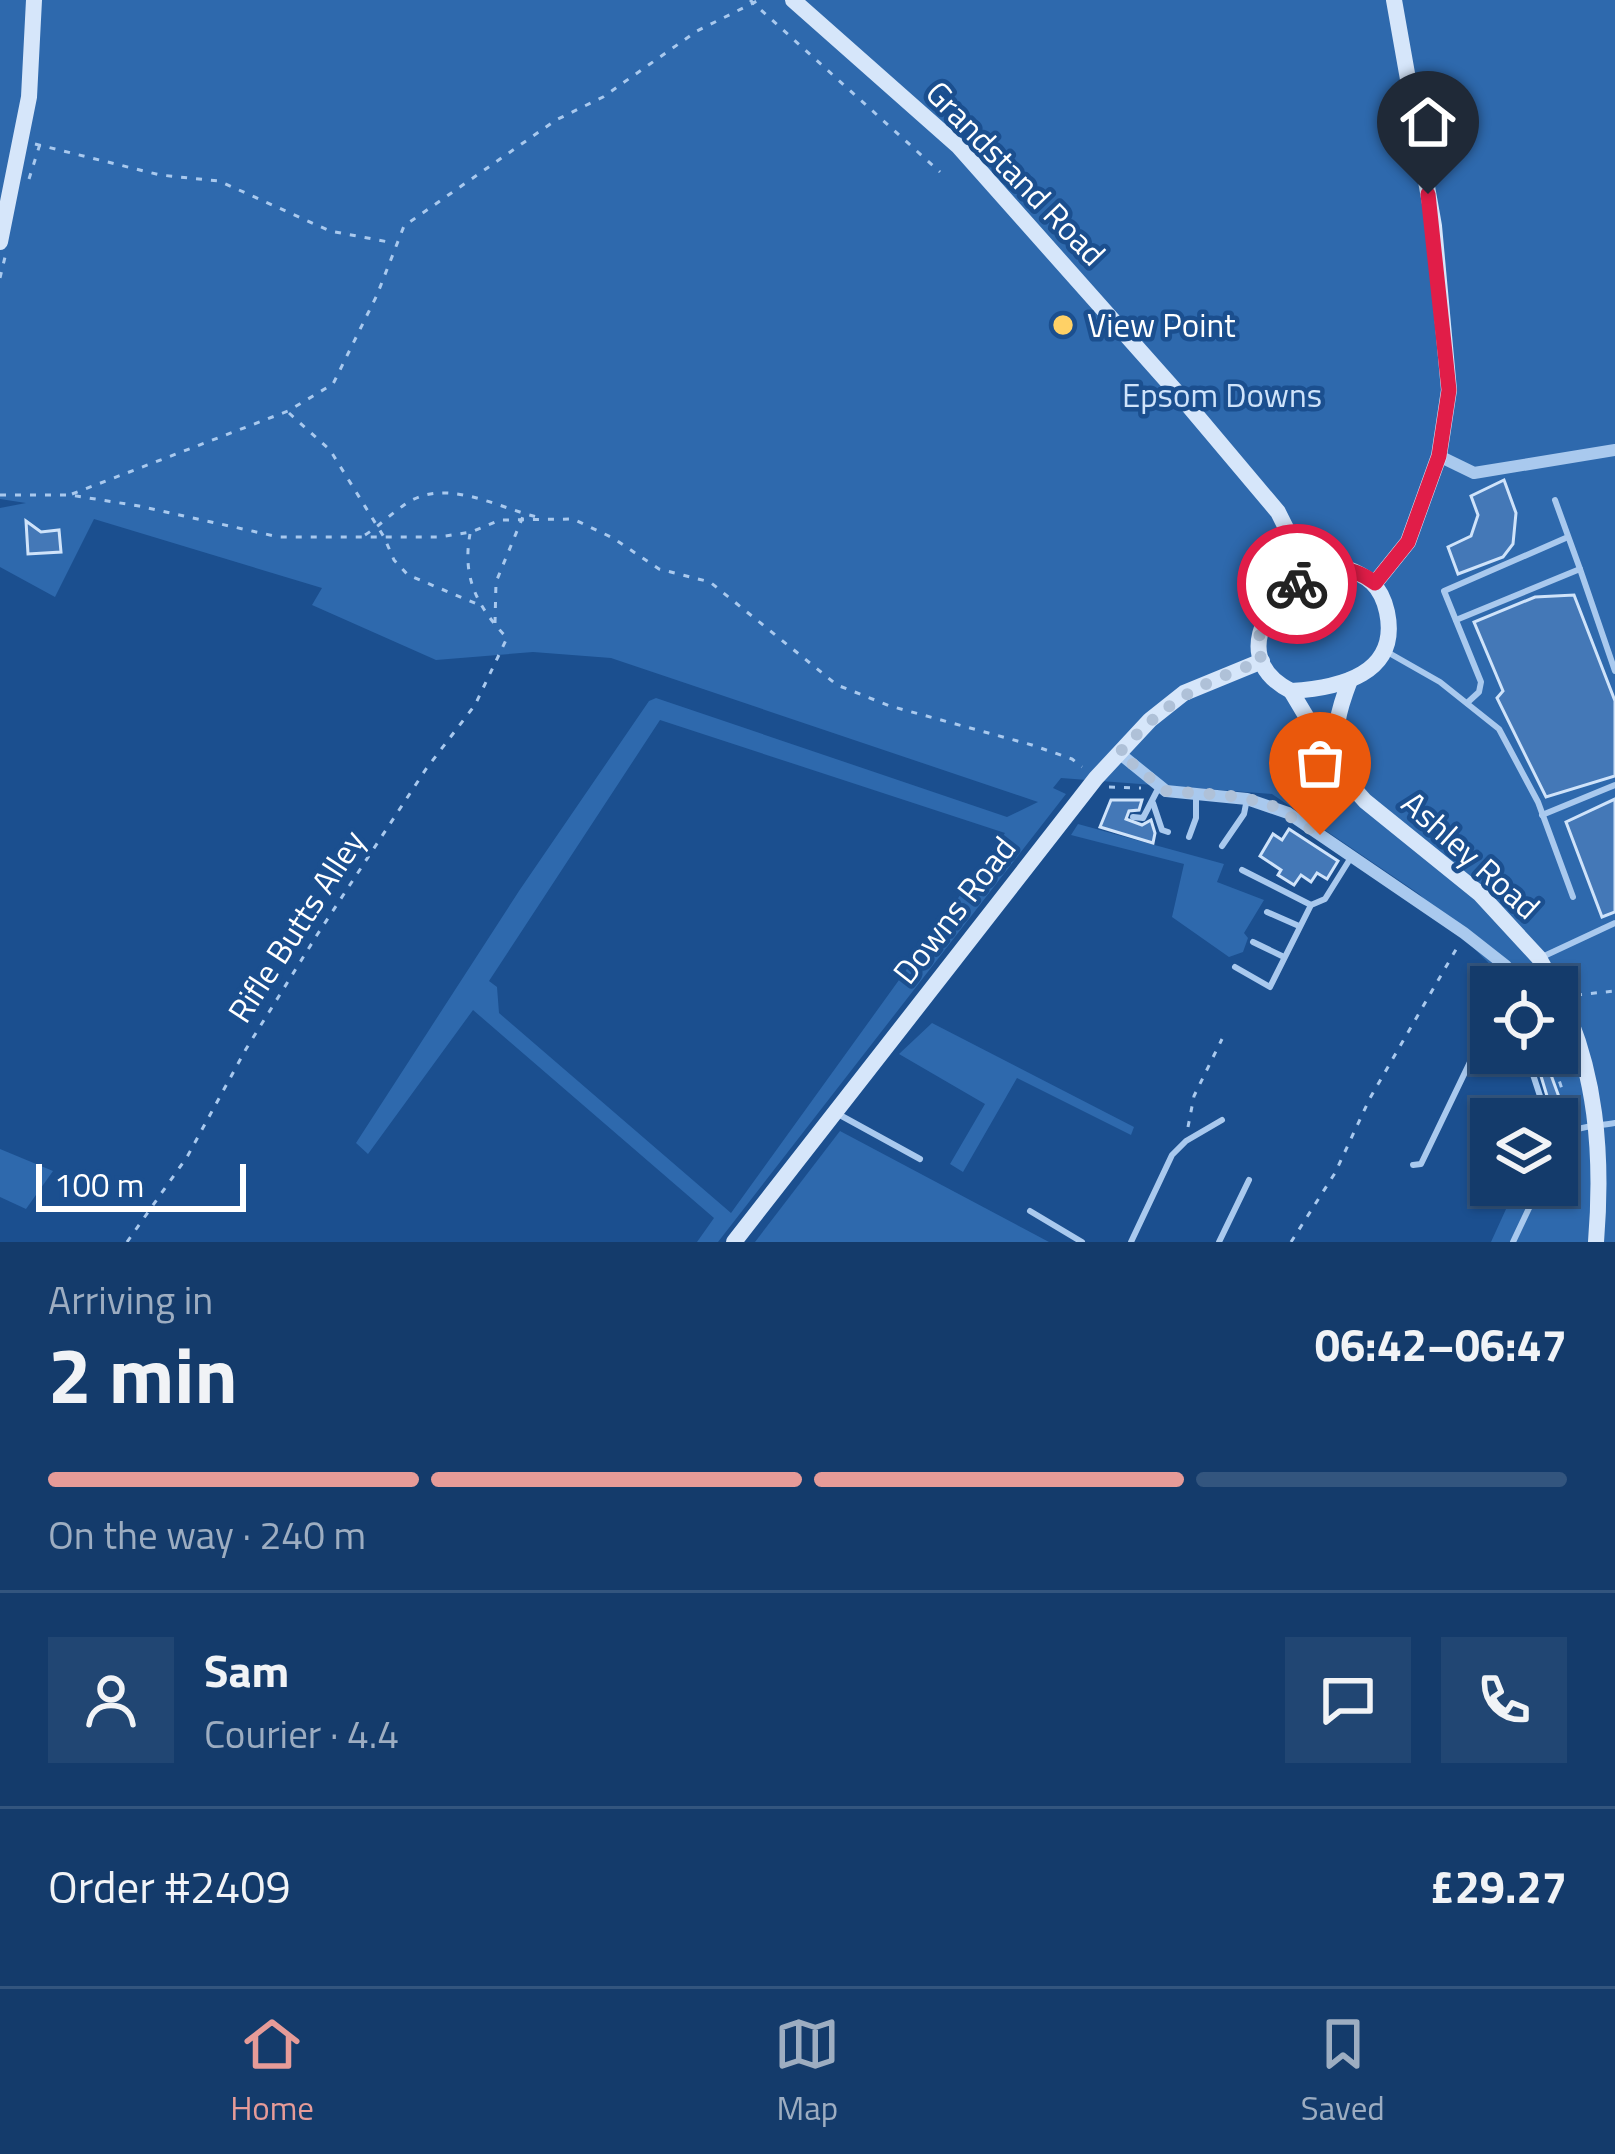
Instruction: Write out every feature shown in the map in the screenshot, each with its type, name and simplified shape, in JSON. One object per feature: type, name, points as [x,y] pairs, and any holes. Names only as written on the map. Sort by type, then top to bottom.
[{"type":"main road","points":[[0,242],[29,97],[34,0]]},
{"type":"main road","name":"Grandstand Road","points":[[793,0],[958,146],[1278,512],[1309,574]]},
{"type":"main road","points":[[1375,583],[1408,542],[1439,456],[1449,390],[1436,249],[1394,0]]},
{"type":"main road","points":[[1343,567],[1375,583],[1384,598],[1390,630],[1386,651],[1371,668],[1328,689],[1292,691],[1279,685],[1257,649],[1261,625],[1282,596],[1309,574],[1343,567]]},
{"type":"main road","name":"Downs Road","points":[[734,1242],[1096,778],[1150,720],[1184,693],[1262,661]]},
{"type":"main road","points":[[1340,773],[1334,742],[1336,716],[1350,680]]},
{"type":"main road","name":"Ashley Road","points":[[1292,691],[1340,773],[1365,801],[1480,894],[1542,966]]},
{"type":"main road","name":"Ashley Road","points":[[1578,1047],[1606,1125],[1596,1242]]},
{"type":"street","points":[[1439,456],[1474,473],[1615,449]]},
{"type":"street","points":[[1119,753],[1155,785],[1268,803],[1288,814],[1506,966]]},
{"type":"lane","points":[[1555,500],[1615,671]]},
{"type":"lane","points":[[1467,703],[1479,692],[1481,682],[1444,591],[1568,537]]},
{"type":"lane","points":[[1456,620],[1580,569]]},
{"type":"lane","points":[[1386,651],[1499,729],[1542,815],[1573,897]]},
{"type":"lane","points":[[1155,785],[1153,803],[1162,830],[1168,832]]},
{"type":"lane","points":[[1542,815],[1615,785]]},
{"type":"lane","points":[[1189,837],[1196,818],[1196,795]]},
{"type":"lane","points":[[1222,846],[1244,814],[1247,799]]},
{"type":"lane","points":[[1133,817],[1143,818],[1153,803]]},
{"type":"lane","points":[[1235,967],[1270,987],[1311,905],[1325,898],[1352,856]]},
{"type":"lane","points":[[1241,870],[1311,905]]},
{"type":"lane","points":[[1267,912],[1299,926]]},
{"type":"lane","points":[[1538,958],[1615,923]]},
{"type":"lane","points":[[1253,942],[1284,958]]},
{"type":"lane","points":[[1413,1165],[1420,1164],[1470,1062]]},
{"type":"lane","points":[[835,1112],[920,1160]]},
{"type":"lane","points":[[1131,1242],[1172,1155],[1222,1120]]},
{"type":"lane","points":[[1219,1242],[1250,1180]]},
{"type":"lane","points":[[1514,1242],[1530,1206]]},
{"type":"lane","points":[[1030,1211],[1082,1242]]},
{"type":"path","points":[[70,495],[288,411],[333,384],[377,295],[404,226],[556,120],[603,97],[697,32],[754,1],[940,172]]},
{"type":"path","points":[[21,143],[160,175],[219,181],[330,231],[397,244]]},
{"type":"path","points":[[288,411],[330,451],[394,560],[408,575],[478,605]]},
{"type":"path","points":[[364,536],[405,503],[434,494],[480,497],[524,516],[573,519],[613,538],[659,569],[710,582],[838,685],[890,706],[1072,759],[1116,789],[1155,785]]},
{"type":"path","points":[[0,495],[70,495],[279,537],[439,537],[524,516]]},
{"type":"path","points":[[495,625],[496,582],[524,516]]},
{"type":"path","points":[[471,532],[466,554],[469,579],[478,605],[495,625]]},
{"type":"path","name":"Rifle Butts Alley","points":[[127,1242],[187,1156],[317,935],[426,769],[475,705],[507,638],[495,625]]},
{"type":"path","points":[[1291,1242],[1335,1173],[1370,1097],[1464,933]]},
{"type":"path","points":[[1578,992],[1615,991]]},
{"type":"path","points":[[1186,1141],[1194,1096],[1222,1039]]},
{"type":"green space","name":"Epsom Downs","points":[[0,0],[1615,0],[1615,1242],[1491,1242],[1507,1206],[1578,1206],[1578,1098],[1552,1098],[1544,1074],[1578,1074],[1578,966],[1492,966],[1419,894],[1272,794],[1061,778],[1053,788],[1066,794],[718,1242],[697,1242],[714,1218],[473,1010],[368,1154],[356,1143],[649,701],[656,698],[1007,817],[1038,802],[611,658],[533,652],[436,660],[312,605],[322,588],[94,519],[55,597],[0,567],[0,508],[26,503],[0,499]],"holes":[[[660,720],[1005,833],[731,1213],[499,1013],[497,987],[489,981]]]},
{"type":"green space","points":[[1078,824],[1224,864],[1217,882],[1264,900],[1244,933],[1248,938],[1243,952],[1229,957],[1172,917],[1184,864],[1071,835]]},
{"type":"green space","points":[[932,1023],[1134,1127],[1131,1135],[1017,1078],[963,1172],[950,1164],[985,1104],[899,1054]]},
{"type":"green space","points":[[840,1131],[1049,1242],[755,1242]]},
{"type":"green space","points":[[0,1149],[53,1171],[26,1209],[0,1197]]},
{"type":"building","points":[[1504,480],[1516,513],[1513,544],[1503,557],[1458,574],[1448,547],[1471,536],[1478,515],[1471,496]]},
{"type":"building","points":[[26,521],[41,532],[59,530],[61,552],[28,554]]},
{"type":"building","points":[[1574,595],[1615,701],[1615,776],[1546,797],[1497,698],[1503,691],[1474,622],[1535,597]]},
{"type":"building","points":[[1615,799],[1615,912],[1602,917],[1566,822]]},
{"type":"building","points":[[1111,800],[1142,800],[1139,810],[1129,811],[1126,819],[1142,825],[1151,820],[1153,843],[1100,827]]},
{"type":"building","points":[[1289,829],[1338,861],[1327,879],[1317,873],[1311,882],[1301,875],[1294,885],[1260,856],[1273,834],[1282,840]]},
{"type":"building","points":[[1540,1074],[1551,1074],[1559,1097],[1547,1096]]},
{"type":"way so far","points":[[1297,584],[1261,625],[1257,649],[1262,661],[1184,693],[1119,753],[1166,791],[1268,803],[1320,835]]},
{"type":"place","name":"View Point","points":[[1063,325]]},
{"type":"route","points":[[1297,584],[1309,574],[1343,567],[1375,583],[1408,542],[1439,456],[1449,390],[1428,194]]}]
